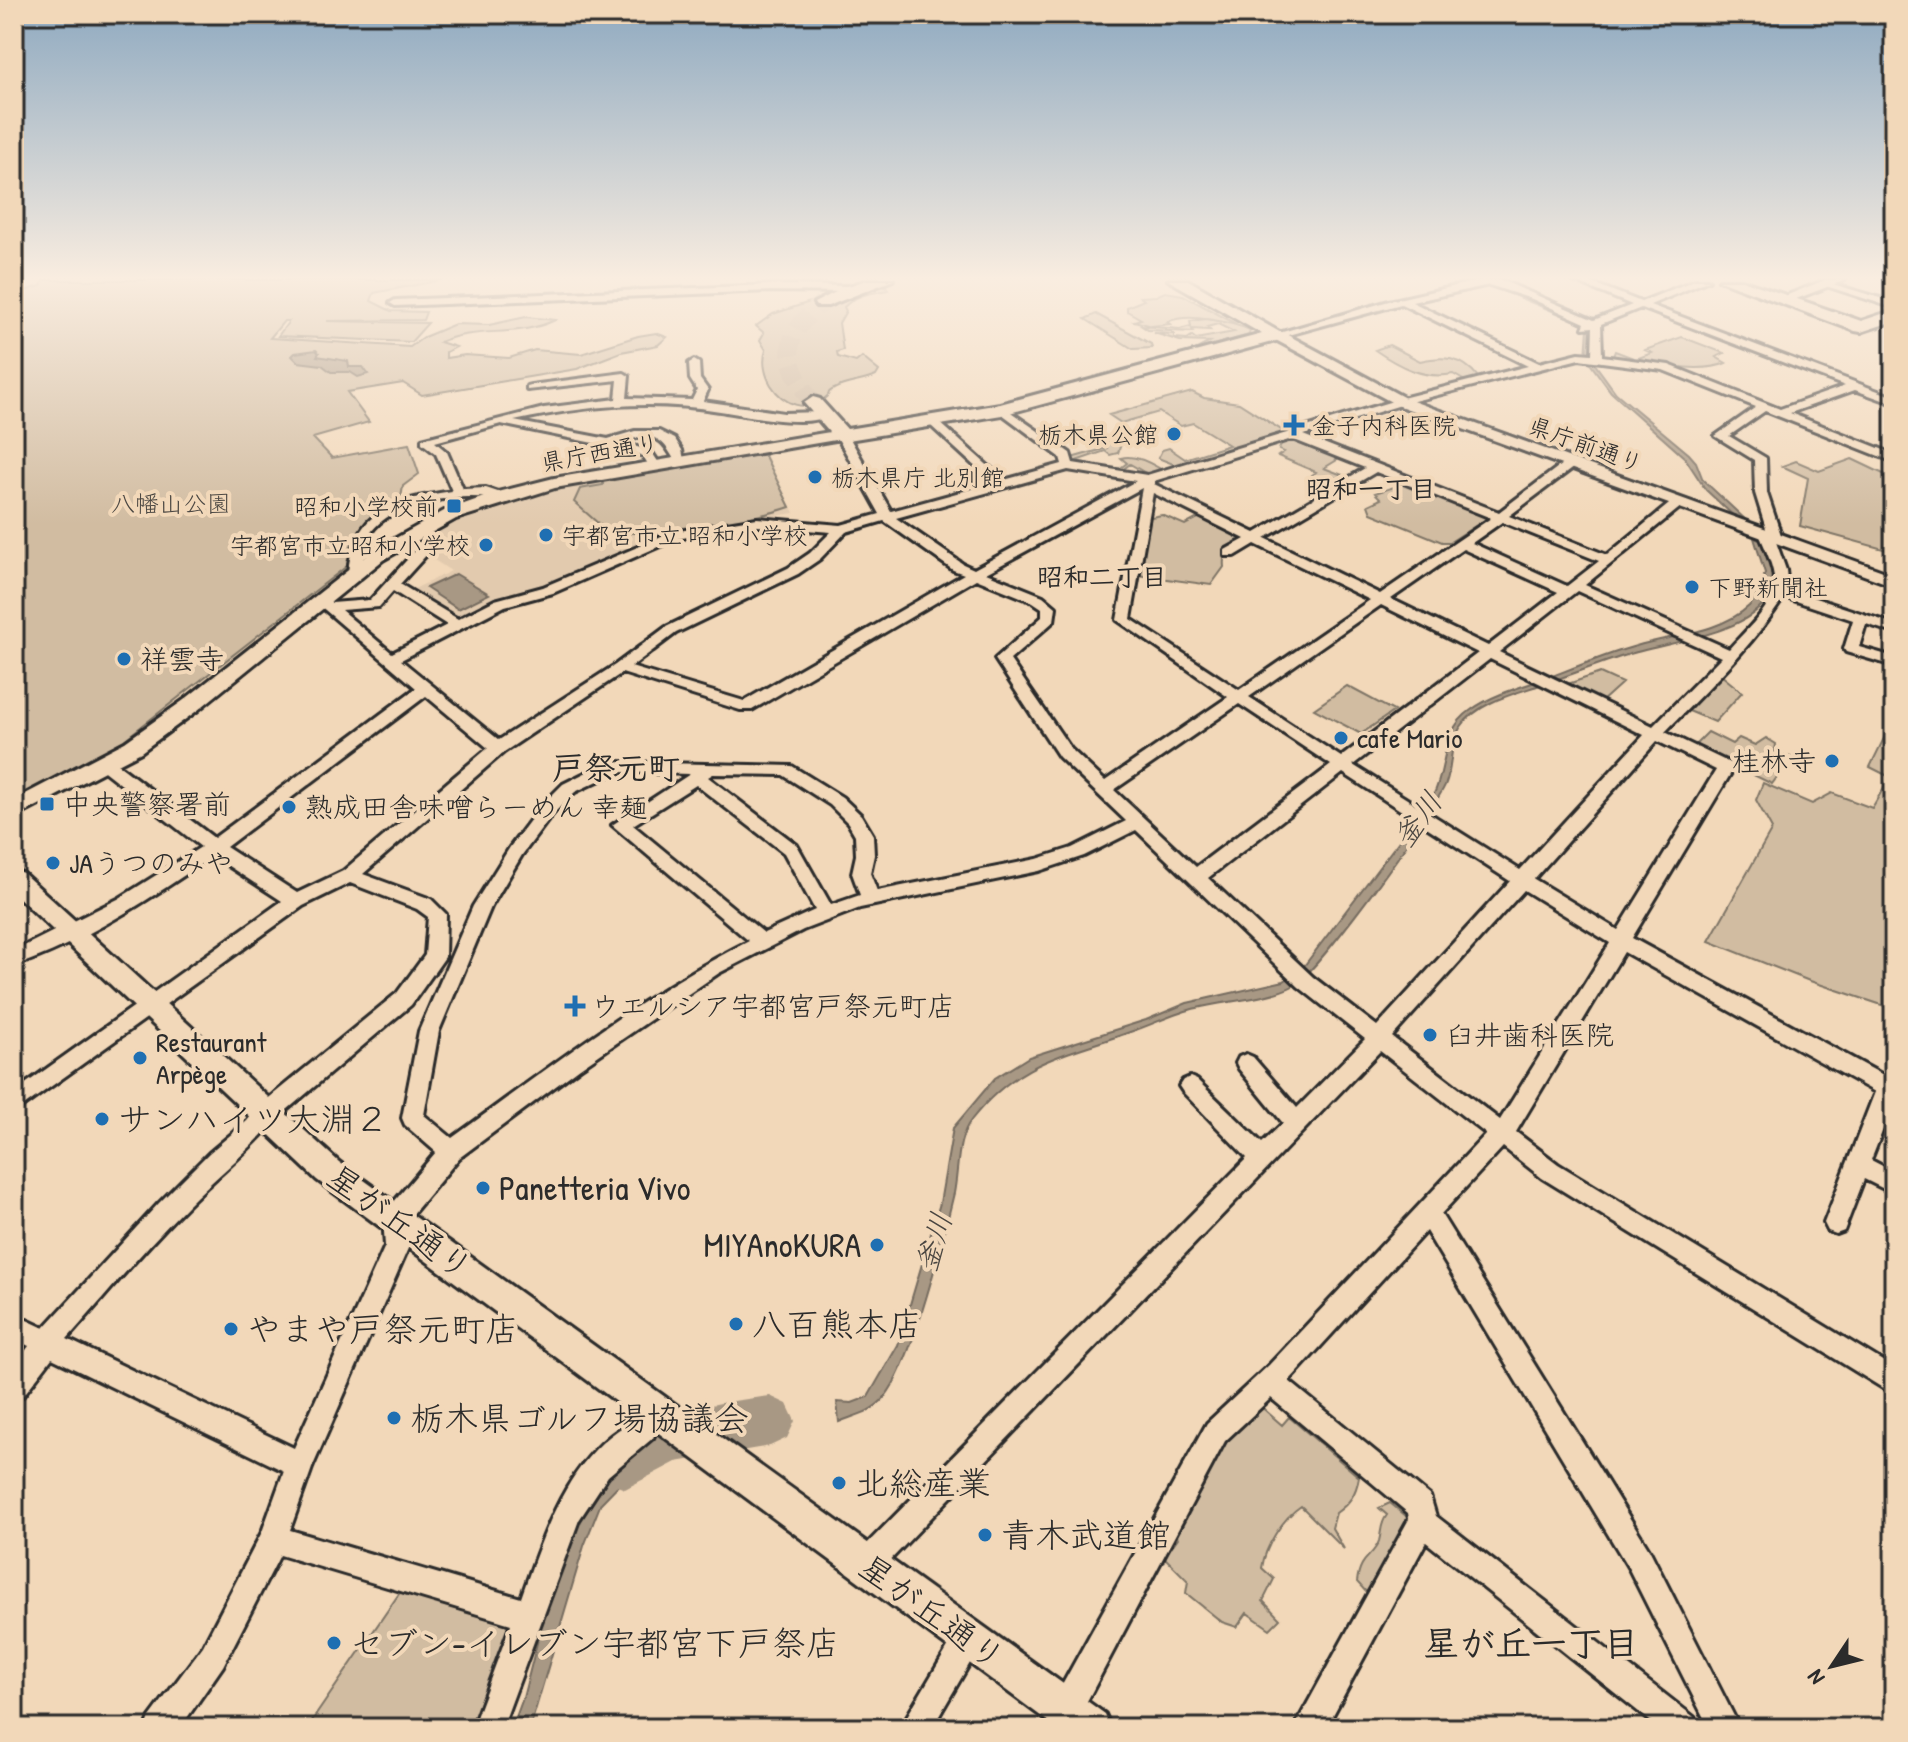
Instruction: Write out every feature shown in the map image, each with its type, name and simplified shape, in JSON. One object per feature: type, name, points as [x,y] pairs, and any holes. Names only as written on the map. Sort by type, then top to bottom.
[{"type":"main road","name":"県庁西通り","points":[[842,435],[934,423],[1002,409],[1179,361]]},
{"type":"main road","points":[[818,409],[842,435]]},
{"type":"street","name":"県庁前通り","points":[[1326,361],[1402,402],[1771,537]]},
{"type":"street","points":[[1527,361],[1537,366]]},
{"type":"street","points":[[620,668],[746,707],[976,573],[1148,483],[1402,402],[1557,361]]},
{"type":"street","points":[[1630,361],[1665,367],[1894,458]]},
{"type":"street","points":[[1791,361],[1894,401]]},
{"type":"street","points":[[694,363],[695,379],[703,390],[696,404]]},
{"type":"street","points":[[531,388],[624,376],[621,401]]},
{"type":"street","points":[[1779,413],[1857,386]]},
{"type":"street","points":[[459,493],[441,452],[426,441],[491,422],[602,401],[696,404],[799,418],[818,409]]},
{"type":"street","points":[[866,1565],[1378,1039],[1654,734],[1760,623],[1781,591],[1761,493],[1760,458],[1721,436],[1763,407]]},
{"type":"street","points":[[1002,409],[1066,456],[1068,466]]},
{"type":"street","points":[[491,422],[606,442],[647,454],[655,466]]},
{"type":"street","points":[[934,423],[1003,485]]},
{"type":"street","points":[[606,442],[645,432],[665,437],[676,444],[681,462]]},
{"type":"street","points":[[842,435],[888,518],[958,567],[1038,599],[1049,607],[1049,618],[1002,659],[1065,753],[1306,982],[1502,1135],[1630,1221],[1791,1316],[1894,1382]]},
{"type":"street","name":"県庁西通り","points":[[14,810],[106,764],[191,705],[324,604],[355,573],[398,542],[450,515],[554,483],[842,435]]},
{"type":"street","points":[[1292,435],[1609,560]]},
{"type":"street","points":[[1103,790],[1499,518],[1570,464]]},
{"type":"street","points":[[391,659],[500,603],[548,590],[673,536],[757,522],[841,529],[1068,466],[1148,483],[1561,690],[1726,768],[1502,1135],[1271,1382],[1216,1432],[1079,1719]]},
{"type":"street","points":[[1230,553],[1374,468]]},
{"type":"street","points":[[1148,483],[1124,620],[1342,764],[1622,942],[1890,1090],[1836,1223]]},
{"type":"street","points":[[355,573],[354,551],[368,527],[409,501],[459,493],[486,492],[504,496]]},
{"type":"street","points":[[1196,877],[1609,560],[1678,503]]},
{"type":"street","points":[[14,1104],[296,901],[349,876],[498,748],[620,668],[671,630],[793,571],[815,556],[841,529]]},
{"type":"street","points":[[1771,537],[1894,581]]},
{"type":"street","points":[[324,604],[374,604],[425,548],[398,542]]},
{"type":"street","points":[[1461,543],[1731,656]]},
{"type":"street","points":[[392,585],[458,625]]},
{"type":"street","points":[[1781,591],[1894,629]]},
{"type":"street","points":[[324,604],[498,748]]},
{"type":"street","points":[[1861,617],[1851,649],[1894,662]]},
{"type":"street","points":[[14,959],[74,933],[215,848],[426,688]]},
{"type":"street","points":[[106,764],[215,848],[296,901]]},
{"type":"street","points":[[451,1151],[413,1118],[429,1031],[482,906],[516,851],[569,788],[615,767],[702,773],[786,770],[836,801],[855,819],[864,835],[865,855],[861,873],[871,900]]},
{"type":"street","points":[[702,773],[791,849],[826,913]]},
{"type":"street","points":[[702,773],[621,825],[763,942]]},
{"type":"street","points":[[161,1728],[213,1656],[273,1539],[300,1465],[397,1246],[395,1218],[451,1151],[573,1062],[712,968],[763,942],[826,913],[871,900],[1039,865],[1078,852],[1138,822]]},
{"type":"street","points":[[14,1387],[50,1340],[167,1210],[217,1160],[255,1128],[267,1113],[404,999],[435,957],[437,914],[424,904],[349,876]]},
{"type":"street","name":"星が丘通り","points":[[14,879],[328,1171],[395,1218],[652,1422],[735,1467],[1079,1719]]},
{"type":"street","points":[[1246,1063],[1296,1123]]},
{"type":"street","points":[[1190,1086],[1262,1158]]},
{"type":"street","points":[[1858,1164],[1894,1184]]},
{"type":"street","points":[[1429,1215],[1609,1507],[1725,1728]]},
{"type":"street","points":[[14,1326],[50,1340],[300,1465]]},
{"type":"street","points":[[1271,1382],[1420,1506],[1424,1527]]},
{"type":"street","points":[[487,1728],[566,1510],[602,1461],[652,1422]]},
{"type":"street","points":[[1309,1728],[1419,1528],[1424,1527],[1429,1527],[1683,1728]]},
{"type":"street","points":[[273,1539],[529,1615]]},
{"type":"street","points":[[915,1728],[969,1639]]},
{"type":"shaded area","name":"宇都宮市立 昭和小学校","points":[[766,454],[794,513],[679,531],[651,539],[625,553],[496,600],[456,619],[410,591],[451,571],[425,554],[431,547],[412,543],[449,522],[496,504],[562,486]]},
{"type":"green space","name":"八幡山公園","points":[[14,361],[597,361],[577,369],[422,395],[403,383],[347,392],[369,422],[313,438],[332,458],[409,444],[419,474],[403,486],[400,504],[380,516],[359,535],[347,566],[124,740],[34,791],[14,799]]},
{"type":"green space","points":[[764,361],[867,361],[879,371],[876,376],[839,387],[818,403],[803,406],[788,402],[776,392]]},
{"type":"green space","points":[[1394,361],[1459,361],[1478,377],[1465,381],[1453,374],[1432,375]]},
{"type":"green space","points":[[1641,361],[1726,363],[1701,368]]},
{"type":"green space","points":[[1192,392],[1204,398],[1239,403],[1286,433],[1178,466],[1158,458],[1162,450],[1169,448],[1185,459],[1229,445],[1193,423],[1181,426],[1159,412],[1121,423],[1109,415]]},
{"type":"green space","points":[[1123,438],[1118,453],[1110,455],[1105,451],[1076,461],[1118,470],[1127,463],[1121,458],[1131,457],[1159,468],[1157,473],[1149,475],[1130,464],[1120,472],[1071,461],[1071,458],[1107,448],[1103,440]]},
{"type":"green space","points":[[1292,439],[1342,457],[1324,468],[1345,476],[1335,482],[1326,478],[1321,480],[1311,476],[1316,472],[1278,456],[1284,452],[1279,450],[1281,444]]},
{"type":"green space","points":[[764,454],[790,507],[648,539],[639,533],[608,532],[574,502],[580,489],[603,485],[603,481]]},
{"type":"green space","points":[[1852,459],[1894,479],[1894,552],[1800,526],[1808,478],[1782,466],[1796,461],[1819,471]]},
{"type":"green space","points":[[1407,483],[1484,514],[1486,519],[1450,542],[1442,542],[1371,513],[1368,505],[1381,499],[1375,493]]},
{"type":"green space","points":[[1162,515],[1185,525],[1202,516],[1244,539],[1231,546],[1226,553],[1224,567],[1211,585],[1137,575],[1145,518]]},
{"type":"green space","points":[[1600,673],[1622,683],[1601,702],[1565,685]]},
{"type":"green space","points":[[1721,675],[1742,692],[1715,722],[1689,711]]},
{"type":"green space","points":[[1347,686],[1394,711],[1361,734],[1314,709]]},
{"type":"green space","points":[[1708,732],[1732,744],[1739,738],[1755,745],[1766,738],[1776,744],[1775,751],[1803,762],[1800,766],[1786,765],[1772,784],[1694,746]]},
{"type":"green space","points":[[1887,732],[1894,733],[1894,1009],[1807,980],[1709,941],[1772,829],[1756,800],[1763,783],[1812,804],[1832,793],[1872,808],[1890,777],[1870,767]]},
{"type":"green space","points":[[1258,1404],[1282,1425],[1289,1417],[1359,1477],[1352,1498],[1336,1513],[1332,1528],[1344,1549],[1301,1506],[1276,1533],[1262,1568],[1274,1579],[1263,1601],[1280,1619],[1270,1629],[1247,1613],[1237,1627],[1222,1622],[1186,1593],[1188,1581],[1164,1557],[1178,1538],[1173,1528],[1222,1437]]},
{"type":"green space","points":[[1390,1503],[1411,1520],[1368,1594],[1357,1582],[1359,1573],[1379,1541],[1387,1515],[1379,1508]]},
{"type":"green space","points":[[403,1588],[502,1613],[511,1637],[478,1728],[307,1728]]},
{"type":"water","points":[[348,361],[349,367],[363,367],[368,374],[358,377],[350,372],[331,372],[322,365],[298,362]]},
{"type":"water","points":[[1588,361],[1593,361],[1616,393],[1689,454],[1703,480],[1748,522],[1737,519],[1706,490],[1685,458],[1611,392]]},
{"type":"water","points":[[1754,538],[1765,542],[1771,583],[1767,597],[1758,610],[1743,620],[1507,696],[1467,719],[1454,741],[1446,783],[1421,825],[1326,952],[1293,986],[1259,997],[1188,1010],[1044,1062],[1007,1084],[990,1099],[972,1119],[963,1135],[954,1193],[942,1240],[915,1331],[894,1383],[878,1404],[839,1422],[837,1402],[852,1403],[868,1397],[898,1345],[940,1203],[953,1128],[995,1078],[1029,1057],[1146,1020],[1187,1003],[1284,981],[1304,966],[1433,796],[1449,739],[1461,719],[1480,704],[1509,691],[1625,649],[1710,628],[1737,615],[1755,599],[1765,573]]},
{"type":"water","points":[[456,574],[489,594],[458,609],[426,588]]},
{"type":"water","points":[[769,1406],[770,1421],[754,1443],[741,1446],[701,1417]]},
{"type":"water","points":[[654,1434],[672,1446],[632,1471],[601,1503],[584,1546],[530,1728],[512,1728],[523,1698],[564,1537],[609,1470]]},
{"type":"waterway","name":"釜川","points":[[625,1464],[676,1437],[770,1421]]},
{"type":"tunnel","points":[[791,361],[813,403]]},
{"type":"place","name":"金子内科医院","points":[[1294,425]]},
{"type":"place","name":"栃木県公館","points":[[1174,434]]},
{"type":"place","name":"栃木県庁 北別館","points":[[815,477]]},
{"type":"place","name":"昭和小学校前","points":[[454,506]]},
{"type":"place","name":"宇都宮市立 昭和小学校","points":[[546,535]]},
{"type":"place","name":"宇都宮市立昭和小学校","points":[[486,545]]},
{"type":"place","name":"下野新聞社","points":[[1692,587]]},
{"type":"place","name":"祥雲寺","points":[[124,659]]},
{"type":"place","name":"cafe Mario","points":[[1341,738]]},
{"type":"place","name":"桂林寺","points":[[1832,761]]},
{"type":"place","name":"中央警察署前","points":[[47,804]]},
{"type":"place","name":"熟成田舎味噌らーめん 幸麺","points":[[289,807]]},
{"type":"place","name":"JAうつのみや","points":[[53,863]]},
{"type":"place","name":"ウエルシア宇都宮戸祭元町店","points":[[575,1006]]},
{"type":"place","name":"臼井歯科医院","points":[[1430,1035]]},
{"type":"place","name":"Restaurant Arpège","points":[[140,1058]]},
{"type":"place","name":"サンハイツ大淵２","points":[[102,1119]]},
{"type":"place","name":"Panetteria Vivo","points":[[483,1188]]},
{"type":"place","name":"MIYAnoKURA","points":[[877,1245]]},
{"type":"place","name":"八百熊本店","points":[[736,1324]]},
{"type":"place","name":"やまや戸祭元町店","points":[[231,1329]]},
{"type":"place","name":"栃木県ゴルフ場協議会","points":[[394,1418]]},
{"type":"place","name":"北総産業","points":[[839,1483]]},
{"type":"place","name":"青木武道館","points":[[985,1535]]},
{"type":"place","name":"セブン-イレブン宇都宮下戸祭店","points":[[334,1643]]},
{"type":"district","name":"昭和一丁目","points":[[1371,488]]},
{"type":"district","name":"昭和二丁目","points":[[1102,576]]},
{"type":"district","name":"戸祭元町","points":[[616,767]]},
{"type":"district","name":"星が丘一丁目","points":[[1531,1642]]}]
